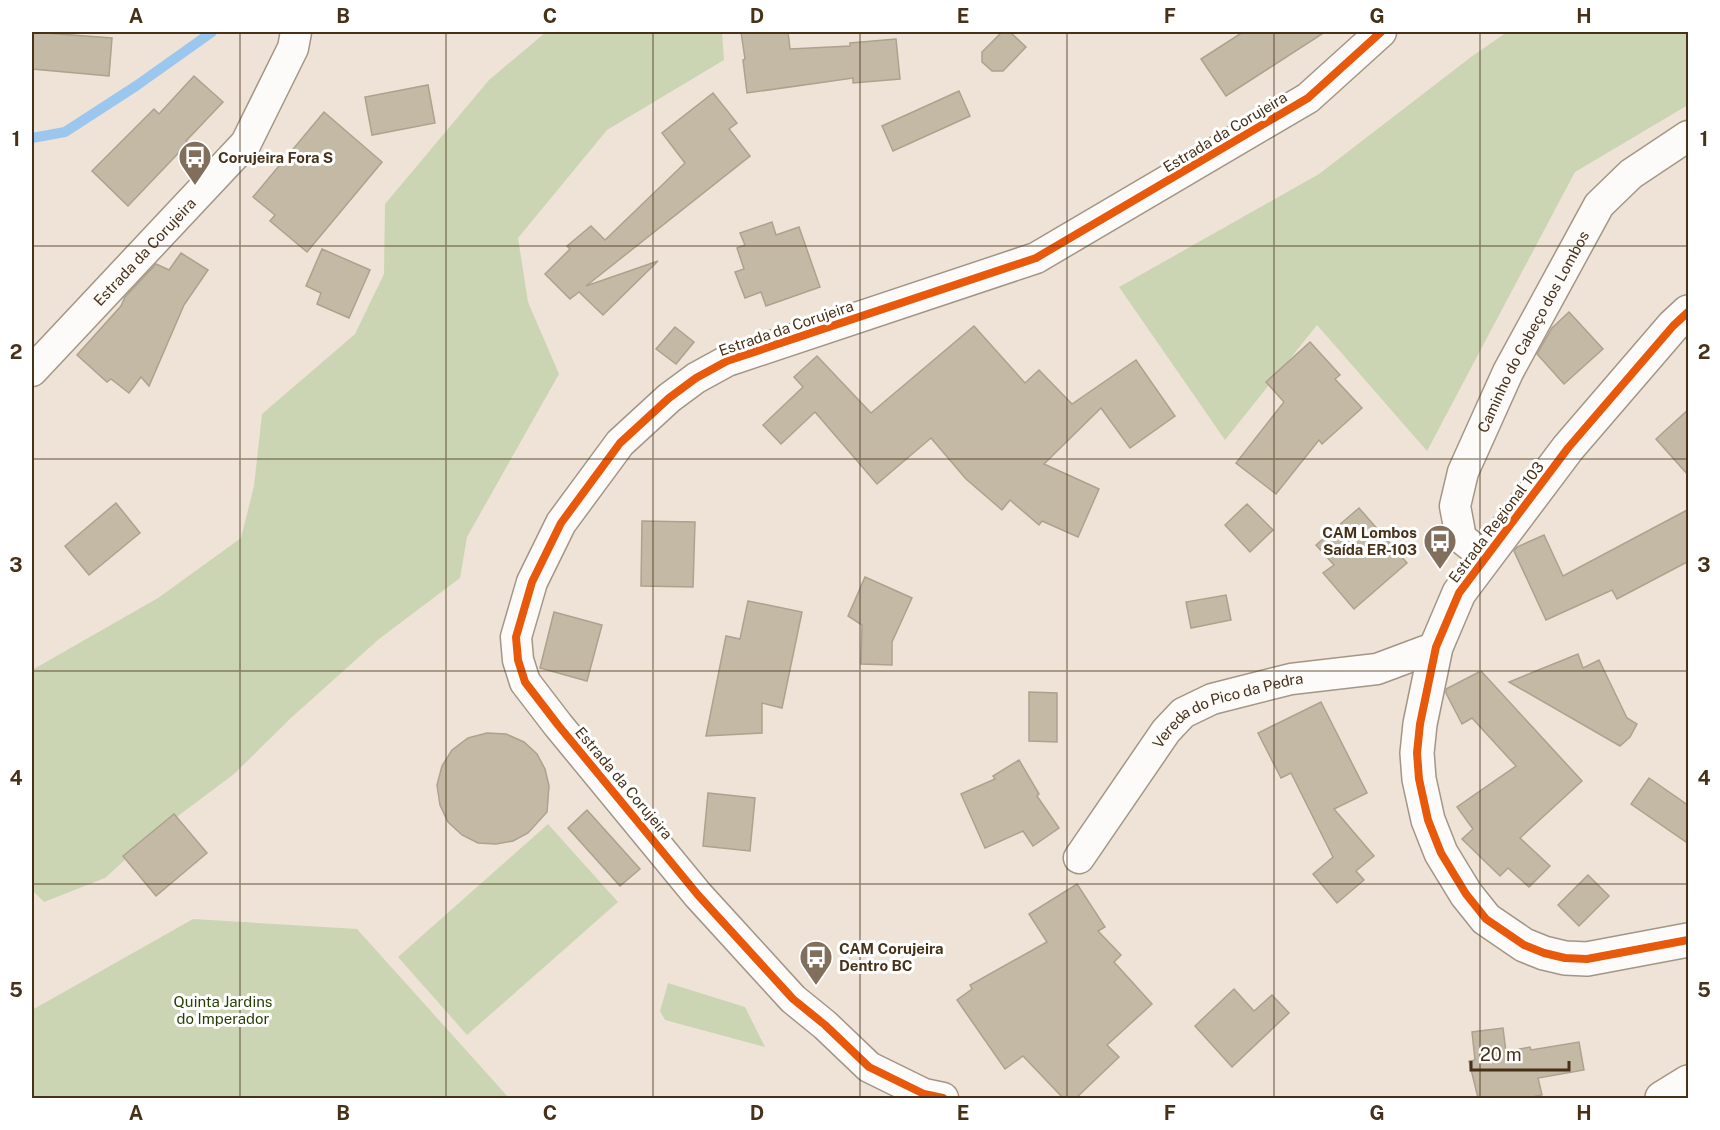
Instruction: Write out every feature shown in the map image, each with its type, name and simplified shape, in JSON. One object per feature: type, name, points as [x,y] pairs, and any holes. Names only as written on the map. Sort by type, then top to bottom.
[{"type":"main road","name":"Estrada Regional 103","points":[[1689,312],[1673,326],[1568,448],[1459,593],[1436,647],[1420,724],[1417,753],[1419,779],[1428,820],[1441,853],[1466,894],[1486,919],[1524,945],[1565,958],[1587,959],[1689,940]]},
{"type":"main road","points":[[1662,1098],[1689,1082]]},
{"type":"street","name":"Estrada da Corujeira","points":[[32,371],[246,142],[293,48],[296,32]]},
{"type":"street","name":"Estrada da Corujeira","points":[[943,1098],[924,1094],[869,1067],[825,1025],[793,999],[698,895],[558,725],[525,682],[518,660],[516,637],[532,582],[561,523],[620,443],[669,398],[696,378],[728,361],[1036,258],[1308,98],[1381,32]]},
{"type":"street","name":"Caminho do Cabeço dos Lombos","points":[[1485,557],[1461,538],[1455,506],[1463,472],[1508,372],[1599,205],[1631,174],[1689,136]]},
{"type":"street","name":"Vereda do Pico da Pedra","points":[[1079,858],[1166,731],[1183,713],[1212,699],[1291,679],[1377,669],[1436,647]]},
{"type":"green space","points":[[546,32],[722,32],[724,60],[607,130],[518,238],[528,302],[559,374],[467,537],[460,578],[379,639],[292,717],[234,774],[150,837],[105,878],[44,902],[32,890],[32,670],[158,598],[241,538],[254,486],[262,414],[355,334],[384,274],[385,204],[489,80]]},
{"type":"green space","points":[[1507,32],[1688,32],[1688,105],[1575,172],[1427,451],[1317,325],[1225,440],[1119,287],[1319,174]]},
{"type":"green space","points":[[548,824],[618,902],[467,1035],[398,957]]},
{"type":"green space","name":"Quinta Jardins do Imperador","points":[[193,919],[357,929],[509,1098],[32,1098],[32,1010]]},
{"type":"green space","points":[[668,983],[745,1007],[765,1047],[665,1020],[660,1011]]},
{"type":"building","points":[[32,32],[112,38],[109,76],[32,69]]},
{"type":"building","points":[[741,32],[788,32],[790,49],[850,46],[850,43],[896,39],[900,79],[853,83],[853,78],[747,93]]},
{"type":"building","points":[[1002,32],[1010,32],[1026,47],[1003,71],[992,71],[982,62],[982,52]]},
{"type":"building","points":[[1243,32],[1325,32],[1226,96],[1201,59]]},
{"type":"building","points":[[194,76],[223,102],[186,141],[188,143],[128,206],[92,171],[154,109],[159,114]]},
{"type":"building","points":[[428,85],[435,123],[372,135],[365,97]]},
{"type":"building","points":[[959,91],[970,116],[893,151],[882,126]]},
{"type":"building","points":[[713,93],[737,123],[729,129],[750,156],[586,286],[658,261],[603,315],[579,292],[570,299],[545,274],[570,249],[567,246],[591,226],[605,240],[685,163],[662,133]]},
{"type":"building","points":[[324,112],[382,162],[307,252],[270,221],[275,215],[253,197]]},
{"type":"building","points":[[772,222],[776,235],[799,227],[820,287],[766,306],[761,292],[745,298],[735,272],[744,269],[737,248],[745,245],[740,233]]},
{"type":"building","points":[[322,249],[370,270],[349,318],[317,304],[321,293],[306,286]]},
{"type":"building","points":[[181,253],[208,270],[184,305],[149,386],[141,377],[129,393],[111,379],[107,382],[77,355],[156,264],[169,270]]},
{"type":"building","points":[[1569,312],[1603,349],[1564,384],[1537,354],[1552,328]]},
{"type":"building","points":[[974,326],[1025,383],[1039,370],[1072,404],[1136,360],[1175,416],[1130,448],[1101,408],[1044,464],[1099,489],[1078,537],[1042,521],[1039,525],[1010,500],[1002,510],[966,479],[931,438],[877,484],[815,412],[781,444],[763,425],[803,387],[794,377],[817,356],[871,413]]},
{"type":"building","points":[[675,327],[694,342],[676,364],[656,349]]},
{"type":"building","points":[[1310,342],[1340,375],[1335,379],[1362,408],[1322,444],[1319,440],[1276,494],[1236,463],[1284,402],[1266,382]]},
{"type":"building","points":[[1689,409],[1689,476],[1656,439]]},
{"type":"building","points":[[116,503],[140,533],[89,575],[65,546]]},
{"type":"building","points":[[1247,504],[1273,530],[1250,552],[1225,525]]},
{"type":"building","points":[[1359,508],[1407,563],[1354,609],[1323,573],[1334,565],[1316,545]]},
{"type":"building","points":[[1689,509],[1689,561],[1617,599],[1612,590],[1546,620],[1514,551],[1517,547],[1544,535],[1563,576]]},
{"type":"building","points":[[642,521],[695,522],[693,587],[641,586]]},
{"type":"building","points":[[865,577],[912,598],[892,642],[892,665],[861,664],[862,625],[848,616]]},
{"type":"building","points":[[1226,595],[1231,620],[1191,628],[1186,602]]},
{"type":"building","points":[[748,601],[802,612],[782,708],[762,703],[762,733],[706,736],[726,636],[740,639]]},
{"type":"building","points":[[554,612],[602,625],[587,681],[540,668]]},
{"type":"building","points":[[1578,654],[1583,668],[1599,660],[1627,718],[1637,724],[1630,737],[1620,746],[1509,682]]},
{"type":"building","points":[[1481,671],[1582,781],[1520,838],[1550,866],[1529,887],[1508,868],[1500,876],[1462,839],[1473,829],[1457,807],[1516,766],[1472,718],[1462,724],[1446,693],[1446,689]]},
{"type":"building","points":[[1029,692],[1057,693],[1057,742],[1029,741]]},
{"type":"building","points":[[1321,702],[1367,793],[1334,809],[1374,856],[1356,871],[1364,880],[1337,903],[1313,874],[1333,857],[1291,773],[1281,778],[1258,733]]},
{"type":"building","points":[[487,733],[506,734],[524,742],[537,754],[545,769],[549,786],[547,812],[528,833],[513,841],[496,844],[478,843],[462,835],[448,822],[440,805],[437,785],[442,766],[452,750],[468,738]]},
{"type":"building","points":[[1019,760],[1039,794],[1037,796],[1059,828],[1033,846],[1023,831],[985,848],[961,794],[995,779],[993,776]]},
{"type":"building","points":[[1649,778],[1689,806],[1689,844],[1631,804]]},
{"type":"building","points":[[708,793],[755,798],[750,851],[703,846]]},
{"type":"building","points":[[587,810],[640,869],[620,886],[568,828]]},
{"type":"building","points":[[174,814],[207,853],[156,896],[123,856]]},
{"type":"building","points":[[1588,875],[1609,896],[1579,926],[1558,905]]},
{"type":"building","points":[[1077,884],[1105,927],[1098,931],[1121,955],[1114,962],[1152,1004],[1107,1045],[1119,1057],[1076,1098],[1063,1098],[1023,1056],[1005,1069],[957,1000],[972,989],[970,985],[1047,942],[1029,914]]},
{"type":"building","points":[[1234,989],[1254,1011],[1272,995],[1289,1013],[1232,1067],[1195,1026]]},
{"type":"building","points":[[1503,1028],[1506,1052],[1579,1042],[1584,1070],[1538,1078],[1542,1095],[1527,1098],[1478,1098],[1469,1061],[1475,1060],[1472,1032]]},
{"type":"waterway","points":[[32,138],[65,132],[136,86],[212,32]]},
{"type":"cycle path","points":[[943,1098],[924,1094],[869,1067],[825,1025],[793,999],[698,895],[558,725],[525,682],[518,660],[516,637],[532,582],[561,523],[620,443],[669,398],[696,378],[727,361],[1036,258],[1308,98],[1381,32]]},
{"type":"cycle path","points":[[1688,312],[1673,326],[1568,448],[1459,593],[1436,647],[1420,724],[1417,753],[1419,779],[1428,820],[1441,853],[1466,894],[1486,919],[1524,945],[1565,958],[1587,959],[1688,940]]},
{"type":"place","name":"Corujeira Fora S","points":[[195,186]]},
{"type":"place","name":"CAM Lombos Saída ER-103","points":[[1440,570]]},
{"type":"place","name":"CAM Corujeira Dentro BC","points":[[816,986]]}]
